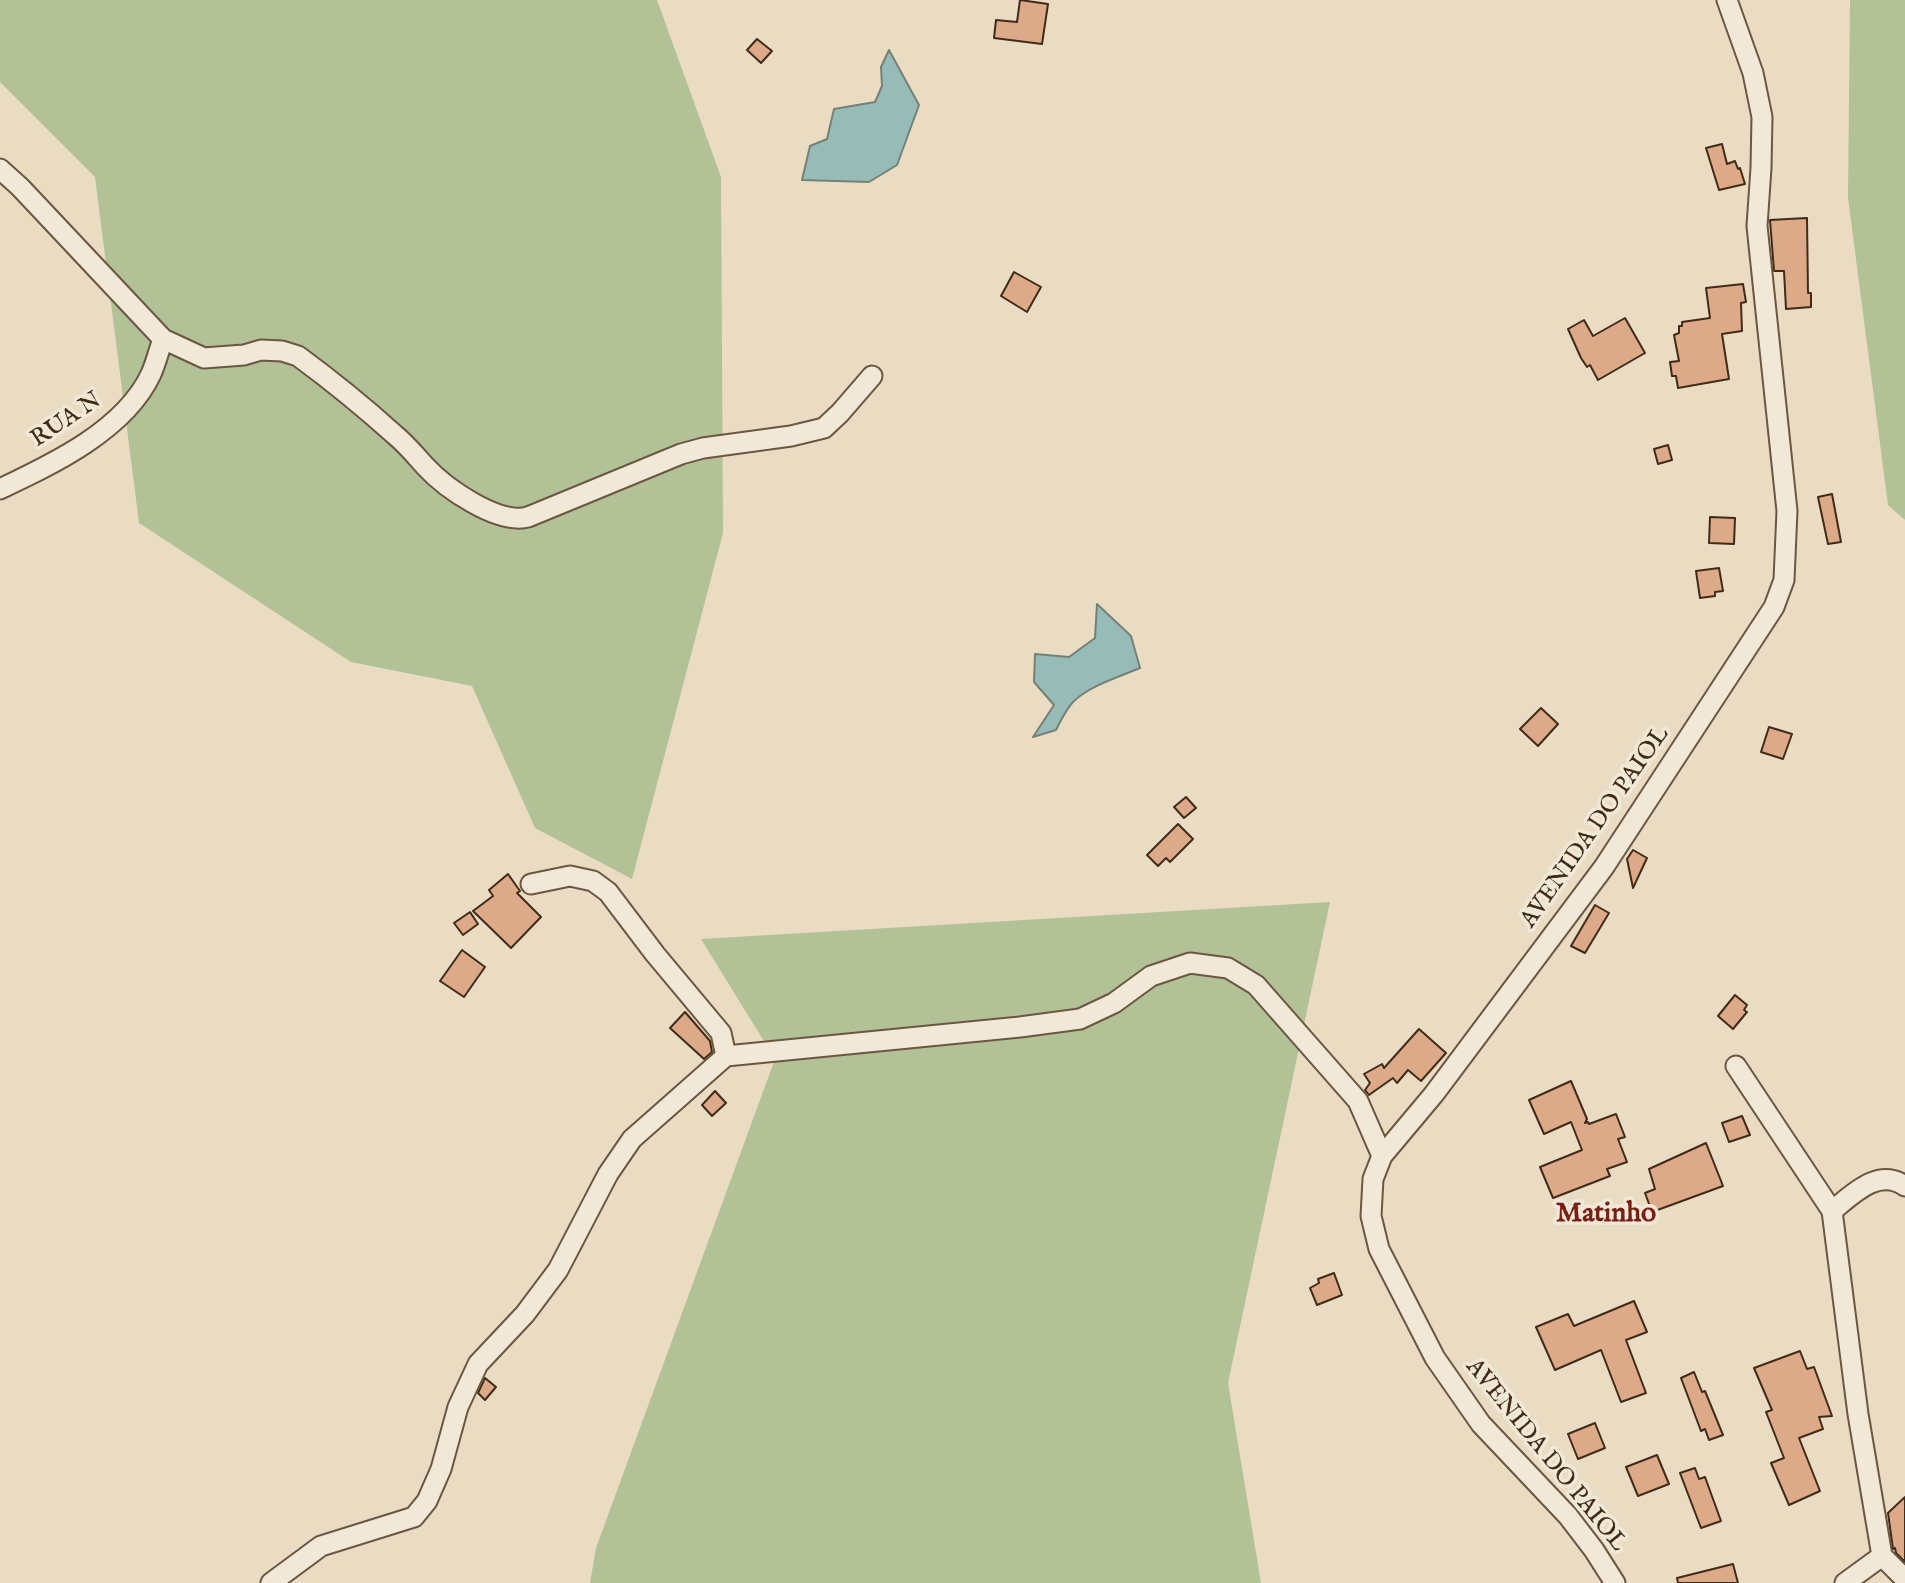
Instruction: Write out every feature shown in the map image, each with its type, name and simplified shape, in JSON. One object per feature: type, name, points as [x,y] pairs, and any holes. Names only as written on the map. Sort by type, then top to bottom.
[{"type":"street","name":"AVENIDA DO PAIOL","points":[[1615,1583],[1568,1516],[1480,1424],[1435,1358],[1379,1249],[1371,1216],[1373,1179],[1382,1156],[1434,1094],[1604,867],[1774,607],[1784,580],[1787,511],[1757,226],[1762,117],[1753,73],[1727,0]]},
{"type":"street","points":[[0,169],[163,339],[204,358],[244,355],[261,350],[282,351],[298,356],[408,446],[427,468],[497,516],[516,520],[555,507],[681,454],[824,428],[872,376]]},
{"type":"street","name":"RUA N","points":[[0,489],[51,465],[110,425],[131,405],[151,375],[163,339]]},
{"type":"street","points":[[531,884],[570,876],[593,881],[608,892],[721,1033],[726,1055]]},
{"type":"street","points":[[271,1583],[321,1546],[414,1517],[421,1509],[427,1502],[440,1469],[458,1407],[478,1364],[526,1314],[558,1270],[608,1174],[632,1139],[726,1055],[1080,1019],[1114,1003],[1151,976],[1190,963],[1228,968],[1256,985],[1359,1101],[1382,1156]]},
{"type":"street","points":[[1736,1066],[1832,1211],[1858,1414],[1882,1556],[1905,1579]]},
{"type":"street","points":[[1832,1211],[1867,1184],[1882,1179],[1905,1186]]},
{"type":"street","points":[[1845,1583],[1882,1556]]},
{"type":"green space","points":[[0,0],[657,0],[721,177],[723,533],[632,879],[535,828],[472,686],[351,662],[139,523],[95,177],[0,82]]},
{"type":"green space","points":[[1850,0],[1905,0],[1905,520],[1888,505],[1848,198]]},
{"type":"green space","points":[[1330,902],[1228,1383],[1261,1583],[590,1583],[596,1548],[775,1059],[701,939]]},
{"type":"water","points":[[889,50],[919,105],[897,165],[869,182],[802,180],[810,146],[827,139],[834,109],[875,102],[882,86],[881,67]]},
{"type":"water","points":[[1097,604],[1131,636],[1140,668],[1081,695],[1071,704],[1056,730],[1033,737],[1054,705],[1034,682],[1035,654],[1069,657],[1095,638]]},
{"type":"building","points":[[1020,0],[1048,4],[1042,44],[994,38],[996,20],[1017,22]]},
{"type":"building","points":[[757,39],[772,51],[761,63],[747,50]]},
{"type":"building","points":[[1722,144],[1727,164],[1735,161],[1745,184],[1719,190],[1706,148]]},
{"type":"building","points":[[1807,218],[1808,293],[1811,293],[1811,307],[1786,309],[1784,271],[1774,271],[1770,220]]},
{"type":"building","points":[[1014,272],[1041,287],[1027,312],[1001,296]]},
{"type":"building","points":[[1743,284],[1746,302],[1741,303],[1742,331],[1722,334],[1729,379],[1678,388],[1676,376],[1672,376],[1670,362],[1679,361],[1674,335],[1679,333],[1679,326],[1682,326],[1682,322],[1710,318],[1706,288]]},
{"type":"building","points":[[1625,318],[1645,353],[1598,380],[1590,365],[1587,367],[1581,358],[1568,329],[1584,320],[1593,336]]},
{"type":"building","points":[[1668,445],[1672,460],[1658,464],[1654,449]]},
{"type":"building","points":[[1832,494],[1841,542],[1828,544],[1818,497]]},
{"type":"building","points":[[1710,517],[1735,518],[1734,544],[1709,543]]},
{"type":"building","points":[[1719,568],[1723,591],[1715,592],[1715,596],[1700,598],[1696,571]]},
{"type":"building","points":[[1541,708],[1558,724],[1538,746],[1520,729]]},
{"type":"building","points":[[1769,727],[1792,734],[1783,759],[1761,752]]},
{"type":"building","points":[[1186,797],[1196,808],[1184,818],[1174,807]]},
{"type":"building","points":[[1178,824],[1193,839],[1170,862],[1166,858],[1158,866],[1147,855]]},
{"type":"building","points":[[1633,850],[1647,858],[1633,888],[1627,859]]},
{"type":"building","points":[[508,874],[520,891],[517,893],[541,917],[511,948],[473,911],[493,896],[489,890]]},
{"type":"building","points":[[1595,905],[1609,913],[1585,953],[1571,946]]},
{"type":"building","points":[[470,912],[478,924],[463,935],[454,923]]},
{"type":"building","points":[[462,950],[485,967],[464,997],[440,981]]},
{"type":"building","points":[[1735,995],[1747,1005],[1744,1010],[1747,1012],[1733,1029],[1718,1016]]},
{"type":"building","points":[[685,1012],[710,1041],[712,1052],[704,1059],[670,1028]]},
{"type":"building","points":[[1419,1029],[1446,1053],[1421,1081],[1408,1070],[1397,1083],[1393,1078],[1369,1095],[1365,1090],[1370,1083],[1364,1074],[1382,1064],[1384,1068]]},
{"type":"building","points":[[1571,1081],[1587,1119],[1585,1123],[1616,1114],[1625,1137],[1618,1139],[1627,1162],[1607,1169],[1610,1176],[1553,1198],[1540,1167],[1582,1150],[1571,1122],[1544,1134],[1529,1100]]},
{"type":"building","points":[[715,1091],[726,1103],[712,1116],[702,1105]]},
{"type":"building","points":[[1742,1116],[1750,1135],[1729,1142],[1722,1123]]},
{"type":"building","points":[[1706,1143],[1723,1186],[1652,1212],[1645,1193],[1655,1189],[1649,1169]]},
{"type":"building","points":[[1334,1273],[1342,1295],[1317,1305],[1310,1288],[1319,1283],[1318,1279]]},
{"type":"building","points":[[1634,1301],[1647,1332],[1626,1340],[1646,1393],[1621,1402],[1601,1350],[1555,1370],[1536,1327],[1568,1314],[1574,1326]]},
{"type":"building","points":[[1800,1351],[1807,1369],[1814,1367],[1832,1416],[1819,1417],[1823,1429],[1799,1438],[1820,1491],[1789,1505],[1771,1463],[1784,1458],[1766,1412],[1772,1410],[1754,1368]]},
{"type":"building","points":[[1694,1372],[1723,1435],[1709,1440],[1705,1429],[1701,1431],[1681,1378]]},
{"type":"building","points":[[485,1378],[496,1387],[485,1400],[478,1393]]},
{"type":"building","points":[[1595,1423],[1605,1448],[1578,1459],[1568,1434]]},
{"type":"building","points":[[1657,1455],[1669,1484],[1638,1496],[1626,1467]]},
{"type":"building","points":[[1695,1468],[1699,1479],[1705,1477],[1721,1521],[1701,1528],[1680,1473]]},
{"type":"building","points":[[1905,1497],[1905,1562],[1895,1548],[1893,1549],[1888,1513]]},
{"type":"building","points":[[1733,1564],[1738,1583],[1678,1583],[1677,1578]]},
{"type":"district","name":"Matinho","points":[[1606,1215]]}]
